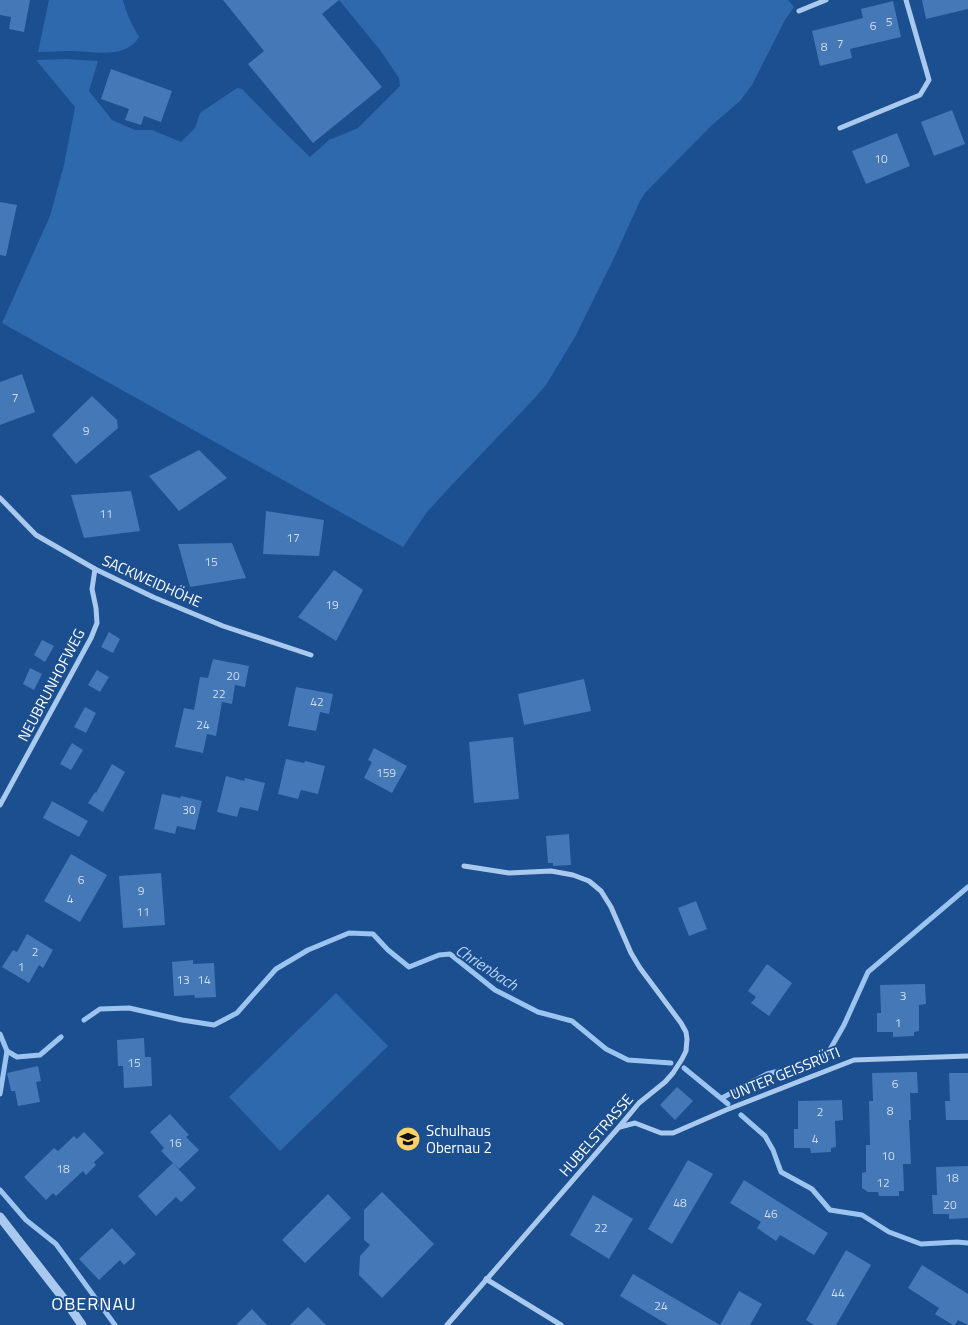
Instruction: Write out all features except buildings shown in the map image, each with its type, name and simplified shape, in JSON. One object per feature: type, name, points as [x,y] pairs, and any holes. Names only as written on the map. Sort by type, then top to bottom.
[{"type":"street","points":[[798,11],[826,0]]},
{"type":"street","points":[[840,128],[920,95],[929,80],[906,0]]},
{"type":"street","name":"SACKWEIDHÖHE","points":[[0,498],[36,535],[95,569],[153,597],[215,622],[311,655]]},
{"type":"street","name":"NEUBRUNHOFWEG","points":[[0,805],[91,638],[97,623],[92,589],[95,569]]},
{"type":"street","name":"HUBELSTRASSE","points":[[447,1325],[638,1103],[674,1073],[686,1051],[687,1039],[682,1023],[640,968],[631,953],[611,907],[601,891],[589,881],[573,875],[551,871],[509,873],[464,866]]},
{"type":"street","name":"UNTER GEISSRÜTI","points":[[619,1127],[634,1124],[661,1133],[673,1133],[726,1110],[854,1060],[968,1056]]},
{"type":"street","points":[[0,1217],[82,1325]]},
{"type":"street","points":[[486,1279],[561,1325]]},
{"type":"shaded area","points":[[49,0],[123,0],[139,37],[126,49],[117,52],[38,52]]},
{"type":"shaded area","points":[[339,0],[788,0],[794,7],[785,20],[752,85],[740,101],[711,126],[645,193],[575,337],[546,385],[427,512],[403,547],[2,323],[50,216],[64,165],[75,107],[36,60],[98,61],[89,91],[112,120],[135,130],[152,130],[181,142],[195,128],[200,113],[237,88],[242,89],[310,157],[329,140],[358,128],[400,86],[399,78],[380,50]]},
{"type":"shaded area","points":[[336,993],[388,1046],[280,1151],[229,1097]]},
{"type":"waterway","points":[[722,1098],[767,1074],[811,1063],[828,1053],[844,1025],[868,972],[968,887]]},
{"type":"waterway","name":"Chrienbach","points":[[84,1020],[100,1009],[129,1008],[214,1025],[237,1013],[276,969],[308,950],[349,933],[373,934],[388,950],[409,967],[439,955],[450,954],[495,990],[538,1012],[572,1021],[606,1049],[628,1060],[671,1063]]},
{"type":"waterway","name":"Chrienbach","points":[[0,1034],[7,1051],[17,1057],[40,1055],[61,1037]]},
{"type":"waterway","points":[[0,1094],[7,1051]]},
{"type":"waterway","name":"Chrienbach","points":[[684,1068],[728,1104]]},
{"type":"waterway","name":"Chrienbach","points":[[741,1115],[765,1136],[773,1150],[781,1172],[812,1189],[830,1210],[862,1215],[889,1232],[921,1244],[968,1243]]},
{"type":"waterway","points":[[0,1190],[26,1220],[56,1244],[115,1325]]},
{"type":"place","name":"Schulhaus Obernau 2","points":[[408,1139]]},
{"type":"district","name":"OBERNAU","points":[[94,1303]]}]
